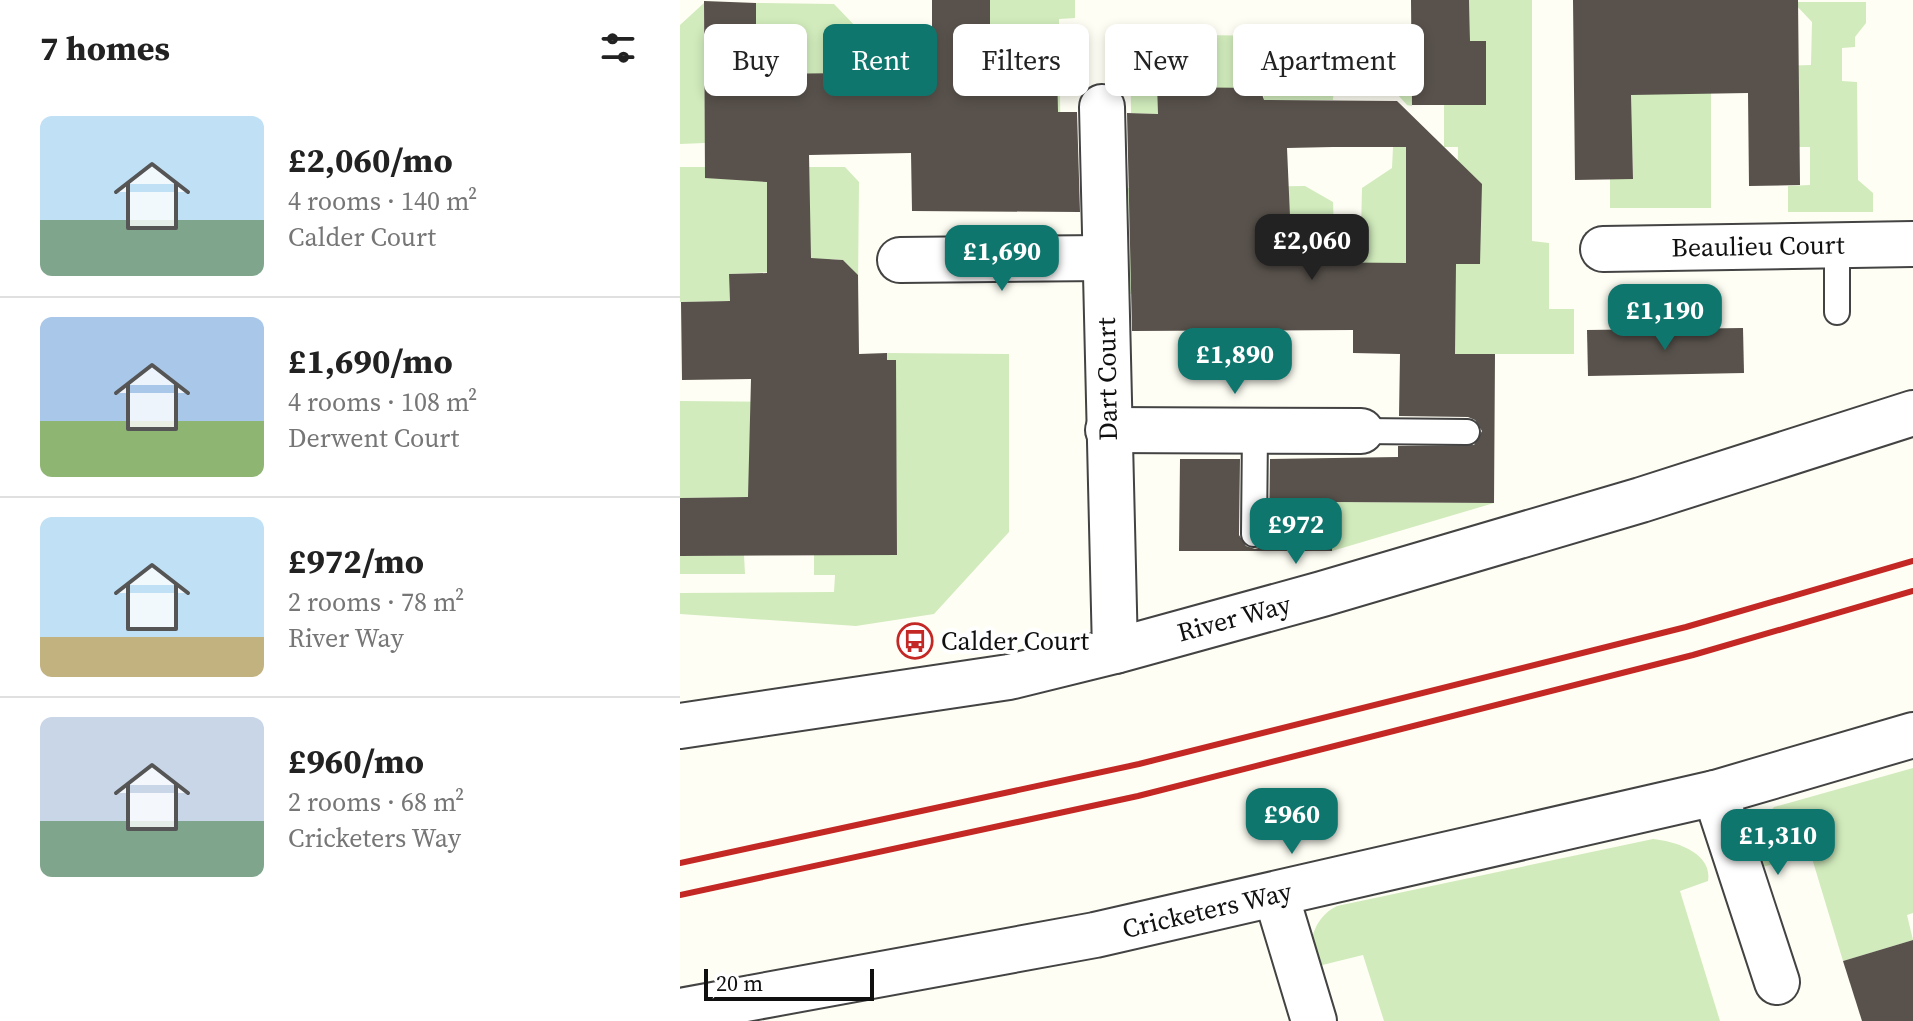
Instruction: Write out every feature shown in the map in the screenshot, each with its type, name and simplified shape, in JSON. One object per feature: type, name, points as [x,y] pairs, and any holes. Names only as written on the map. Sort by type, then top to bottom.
[{"type":"street","name":"Dart Court","points":[[1102,107],[1115,651]]},
{"type":"street","name":"Beaulieu Court","points":[[1603,249],[1913,244]]},
{"type":"street","points":[[900,260],[1105,258]]},
{"type":"street","name":"River Way","points":[[680,726],[1009,677],[1115,651],[1626,505],[1913,413]]},
{"type":"street","points":[[1108,430],[1361,431]]},
{"type":"street","name":"Cricketers Way","points":[[680,1011],[842,978],[1095,935],[1276,895],[1715,793],[1913,735]]},
{"type":"street","points":[[1715,793],[1777,982]]},
{"type":"street","points":[[1276,895],[1314,1021]]},
{"type":"lane","points":[[1837,245],[1837,312]]},
{"type":"lane","points":[[1254,534],[1255,431]]},
{"type":"lane","points":[[1361,431],[1467,432]]},
{"type":"green space","points":[[990,0],[1075,0],[1075,18],[1059,19],[1059,24],[990,24]]},
{"type":"green space","points":[[1469,0],[1532,0],[1532,241],[1549,243],[1549,309],[1574,309],[1574,354],[1441,354],[1453,251],[1458,147],[1444,147],[1444,105],[1486,105],[1486,70],[1461,70],[1470,36]]},
{"type":"green space","points":[[1793,2],[1866,2],[1866,23],[1855,37],[1855,47],[1842,48],[1842,81],[1857,82],[1858,180],[1873,193],[1873,212],[1788,212],[1788,186],[1810,185],[1810,147],[1799,147],[1777,66],[1811,65],[1812,22]]},
{"type":"green space","points":[[704,3],[705,143],[680,144],[680,25]]},
{"type":"green space","points":[[756,3],[834,4],[853,24],[823,24],[823,96],[858,96],[858,144],[766,143],[765,96],[807,96],[807,24],[756,24]]},
{"type":"green space","points":[[1217,35],[1233,35],[1233,89],[1217,89]]},
{"type":"green space","points":[[1601,45],[1711,71],[1711,208],[1610,208],[1610,179],[1633,179],[1632,140]]},
{"type":"green space","points":[[985,96],[1060,96],[1061,167]]},
{"type":"green space","points":[[1131,96],[1157,96],[1158,114],[1131,113]]},
{"type":"green space","points":[[1264,96],[1333,96],[1333,100],[1264,100]]},
{"type":"green space","points":[[1399,96],[1412,96],[1412,106]]},
{"type":"green space","points":[[1393,147],[1406,147],[1406,309],[1333,262],[1264,262],[1155,294],[1130,294],[1128,188],[1305,186],[1333,202],[1334,230],[1361,231],[1362,188],[1392,168]]},
{"type":"green space","points":[[680,167],[845,167],[859,182],[858,287],[852,269],[843,260],[831,259],[822,270],[730,274],[730,301],[680,302]]},
{"type":"green space","points":[[887,353],[1009,354],[1009,532],[934,614],[856,626],[680,614],[680,593],[834,592],[835,575],[814,575],[814,555],[897,554],[896,421],[887,421]]},
{"type":"green space","points":[[680,401],[814,402],[813,506],[742,497],[680,498]]},
{"type":"green space","points":[[1333,502],[1494,503],[1332,551]]},
{"type":"green space","points":[[744,555],[745,574],[680,574],[680,556]]},
{"type":"green space","points":[[1913,768],[1913,913],[1907,915],[1913,940],[1843,961],[1811,855],[1754,869],[1749,857],[1756,828],[1774,807]]},
{"type":"green space","points":[[1653,839],[1672,842],[1691,850],[1705,863],[1708,871],[1708,881],[1680,891],[1720,1021],[1384,1021],[1363,955],[1306,969],[1317,925],[1328,911],[1337,906]]},
{"type":"building","points":[[932,0],[990,0],[990,24],[953,24],[953,96],[1058,96],[1058,112],[1077,112],[1080,212],[912,211],[911,153],[809,155],[811,258],[843,260],[858,275],[859,354],[887,353],[887,360],[896,360],[897,555],[680,556],[680,498],[748,497],[751,379],[682,380],[681,302],[730,301],[729,274],[767,273],[767,182],[705,178],[705,96],[807,96],[807,74],[823,73],[823,96],[937,96],[937,24],[932,24]]},
{"type":"building","points":[[1411,0],[1469,0],[1470,41],[1486,41],[1486,105],[1412,105],[1412,96],[1424,96],[1424,24],[1411,24]]},
{"type":"building","points":[[1573,0],[1798,0],[1800,185],[1749,186],[1748,93],[1631,95],[1633,179],[1575,180]]},
{"type":"building","points":[[704,1],[756,3],[756,24],[704,24]]},
{"type":"building","points":[[1217,88],[1233,88],[1233,96],[1263,96],[1264,100],[1397,101],[1482,184],[1480,264],[1456,264],[1455,354],[1495,354],[1494,503],[1333,502],[1332,551],[1179,551],[1180,459],[1240,459],[1239,535],[1246,546],[1255,549],[1262,547],[1269,535],[1270,459],[1398,457],[1398,446],[1474,445],[1482,431],[1475,420],[1468,417],[1399,416],[1400,354],[1353,353],[1353,330],[1132,331],[1127,113],[1158,114],[1157,96],[1217,96]],"holes":[[[1406,147],[1406,263],[1292,262],[1287,148]]]},
{"type":"building","points":[[1743,328],[1744,373],[1588,376],[1587,330]]},
{"type":"building","points":[[1913,940],[1913,1021],[1862,1021],[1843,961]]},
{"type":"railway","points":[[680,863],[1139,764],[1686,627],[1913,561]]},
{"type":"railway","points":[[680,895],[1138,796],[1693,655],[1913,591]]},
{"type":"place","name":"Calder Court","points":[[915,641]]}]
